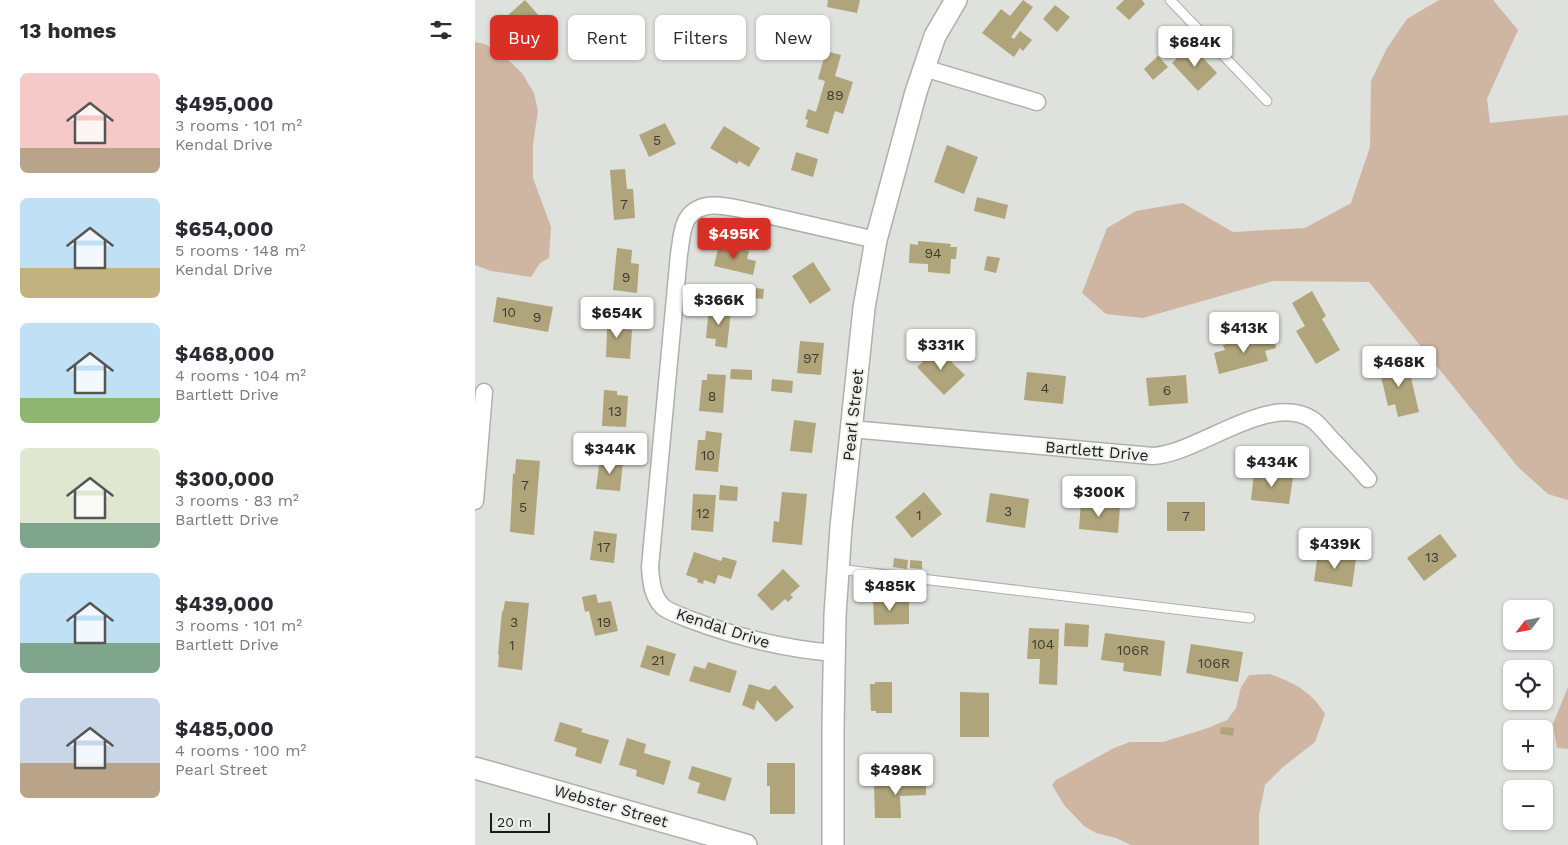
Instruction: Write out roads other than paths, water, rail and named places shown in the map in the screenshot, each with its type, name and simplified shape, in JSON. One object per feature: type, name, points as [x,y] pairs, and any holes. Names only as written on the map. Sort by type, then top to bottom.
[{"type":"street","name":"Pearl Street","points":[[833,845],[834,653],[838,569],[864,308],[876,240],[924,68],[935,36],[956,0]]},
{"type":"street","points":[[924,68],[1037,102]]},
{"type":"street","name":"Kendal Drive","points":[[834,653],[805,651],[702,624],[664,608],[654,591],[650,567],[679,254],[686,220],[697,210],[708,206],[726,206],[876,240]]},
{"type":"street","points":[[475,501],[484,392]]},
{"type":"street","name":"Bartlett Drive","points":[[851,429],[1153,456],[1179,450],[1248,420],[1268,414],[1286,412],[1299,414],[1313,421],[1368,479]]},
{"type":"street","name":"Webster Street","points":[[475,768],[746,845]]},
{"type":"lane","points":[[1170,0],[1267,101]]},
{"type":"lane","points":[[838,569],[1249,618]]}]
